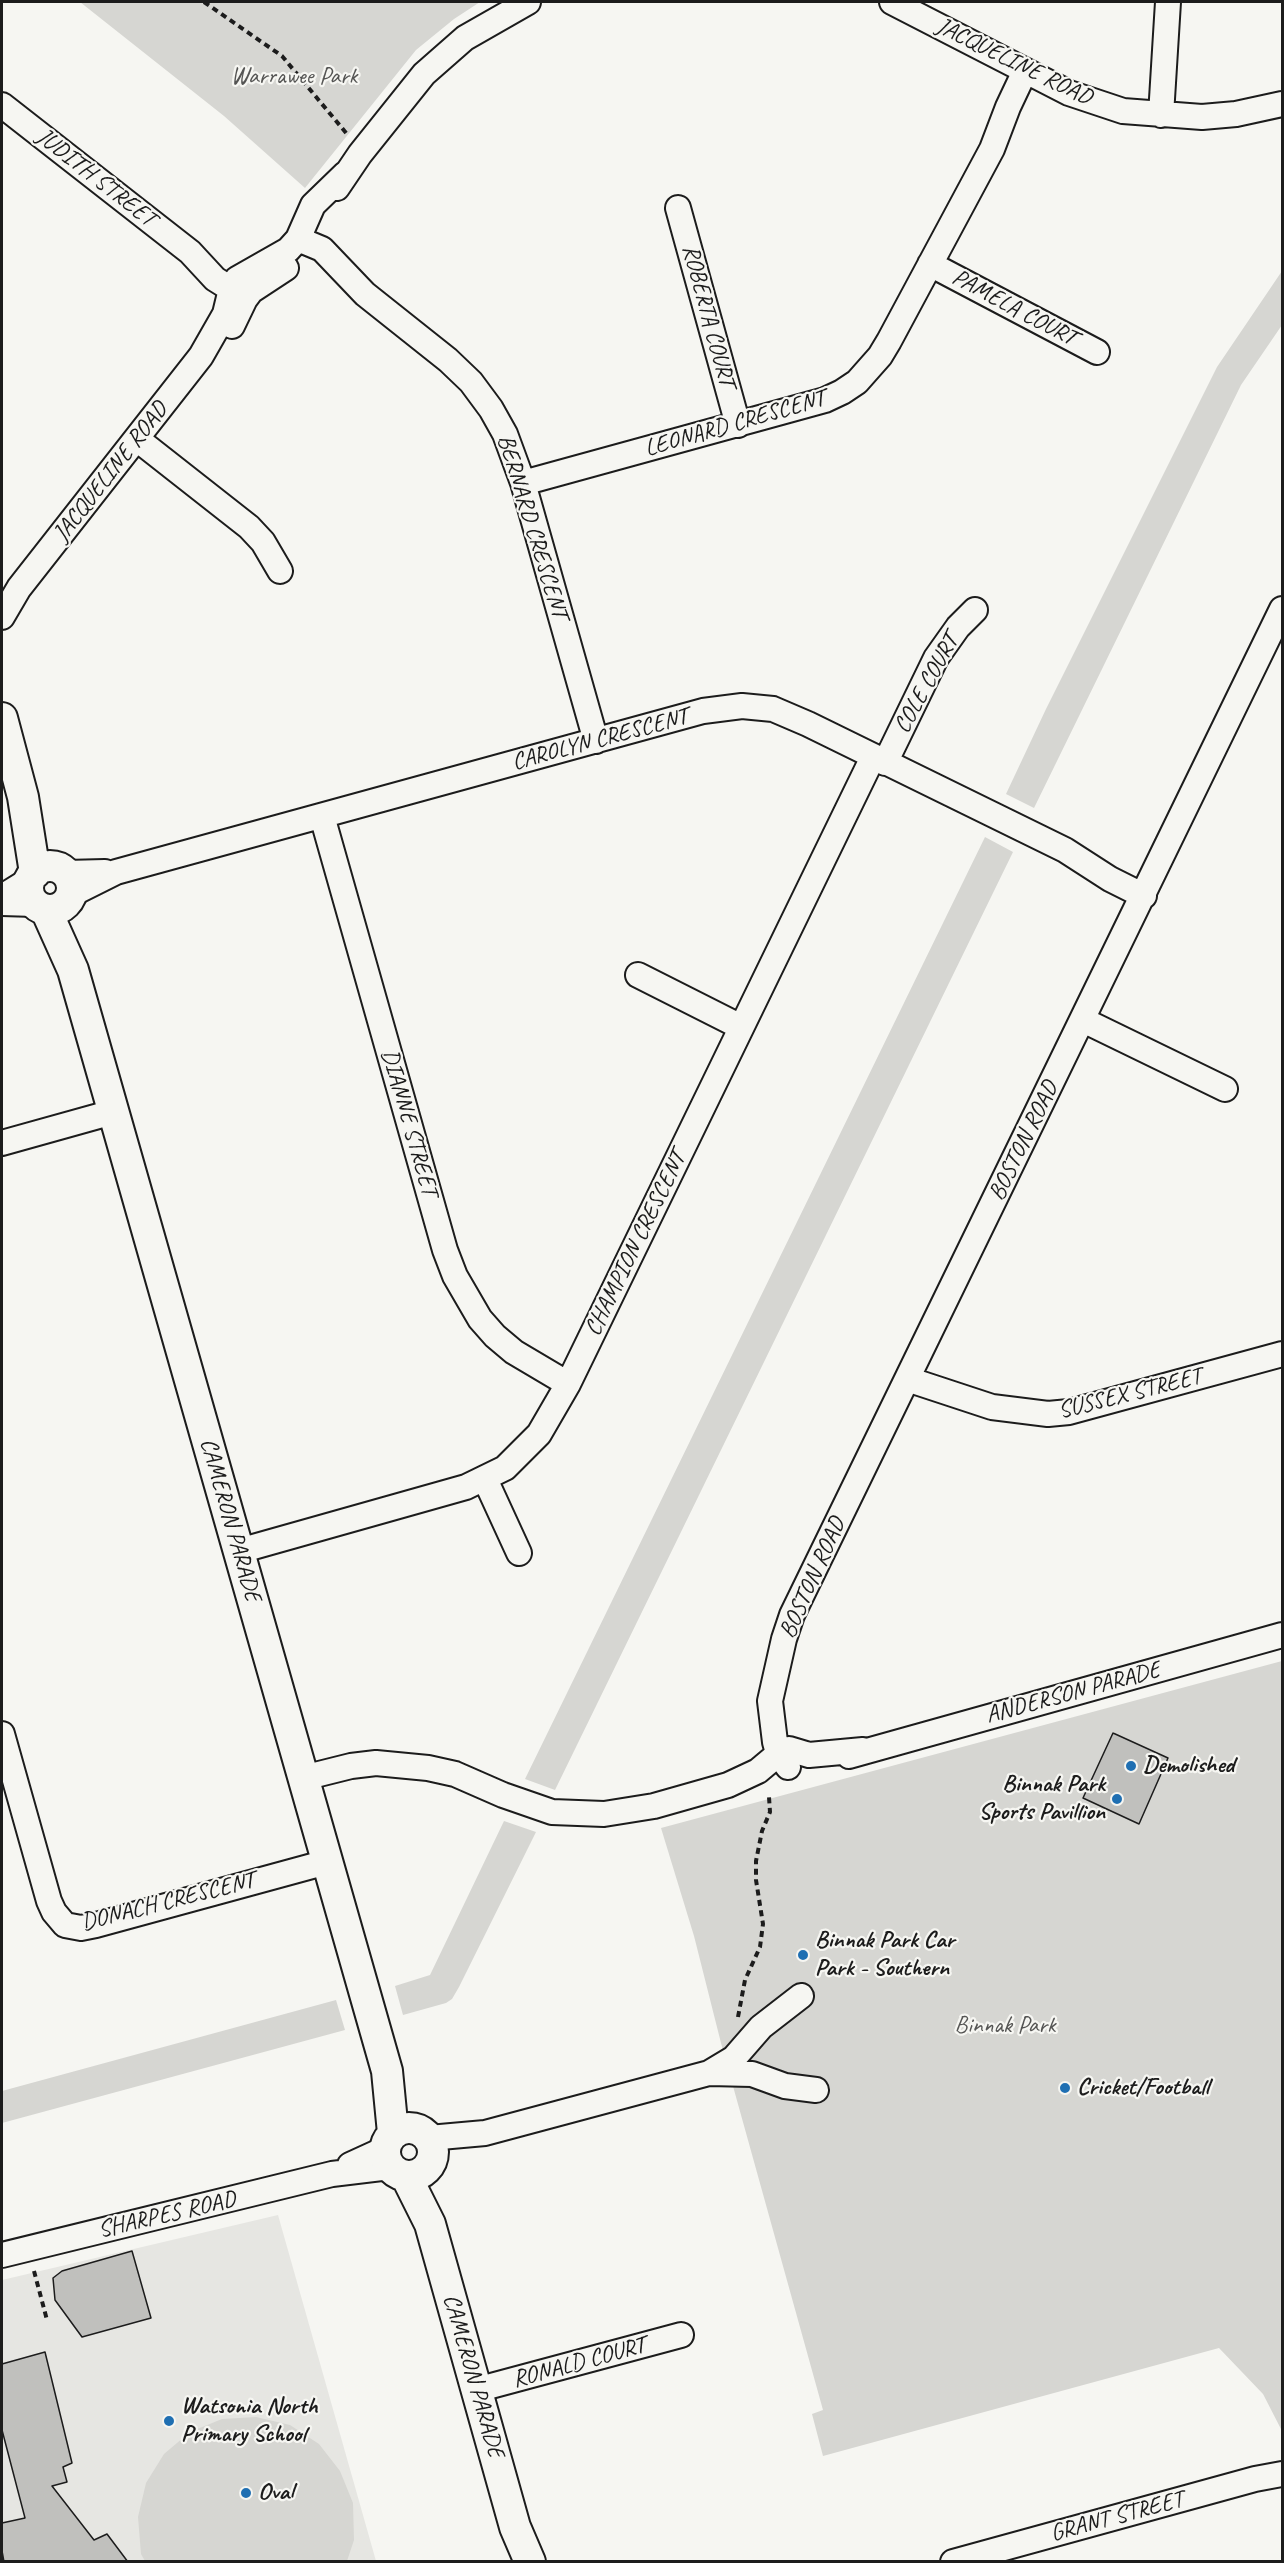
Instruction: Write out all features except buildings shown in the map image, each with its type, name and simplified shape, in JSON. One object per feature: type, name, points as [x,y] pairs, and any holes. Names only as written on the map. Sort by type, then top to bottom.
[{"type":"street","points":[[239,287],[288,250],[306,246],[313,205],[345,174],[424,74],[473,33],[528,2]]},
{"type":"street","name":"JACQUELINE ROAD","points":[[892,2],[1032,75],[1096,104],[1123,111],[1202,117],[1236,114],[1282,104]]},
{"type":"street","points":[[1161,115],[1168,2]]},
{"type":"street","name":"LEONARD CRESCENT","points":[[523,483],[825,400],[843,392],[857,382],[885,349],[992,149],[1008,107],[1032,75]]},
{"type":"street","name":"JUDITH STREET","points":[[2,105],[190,252],[215,279],[239,287]]},
{"type":"street","name":"ROBERTA COURT","points":[[678,208],[738,425]]},
{"type":"street","name":"BERNARD CRESCENT","points":[[306,246],[311,259],[339,281],[365,294],[448,360],[471,382],[491,409],[505,434],[523,483],[596,741]]},
{"type":"street","name":"PAMELA COURT","points":[[930,264],[1097,352]]},
{"type":"street","name":"JACQUELINE ROAD","points":[[2,616],[10,596],[201,356],[239,287]]},
{"type":"street","points":[[137,439],[249,527],[263,542],[280,571]]},
{"type":"street","name":"COLE COURT","points":[[879,760],[936,658],[958,627],[975,610]]},
{"type":"street","name":"BOSTON ROAD","points":[[785,1756],[775,1676],[792,1615],[1147,890],[1278,629]]},
{"type":"street","name":"CAROLYN CRESCENT","points":[[2,903],[703,711],[749,706],[772,709],[789,715],[1065,850],[1115,867],[1147,890]]},
{"type":"street","name":"CAMERON PARADE","points":[[2,718],[515,2527],[530,2562]]},
{"type":"street","name":"CHAMPION CRESCENT","points":[[239,1551],[443,1494],[485,1479],[505,1468],[539,1434],[568,1384],[741,1027],[879,760]]},
{"type":"street","name":"DIANNE STREET","points":[[321,816],[445,1250],[455,1276],[480,1318],[495,1336],[514,1352],[568,1384]]},
{"type":"street","points":[[2,897],[51,888]]},
{"type":"street","points":[[638,975],[741,1027]]},
{"type":"street","points":[[1083,1020],[1225,1089]]},
{"type":"street","points":[[2,1143],[114,1112]]},
{"type":"street","name":"SUSSEX STREET","points":[[911,1370],[992,1407],[1024,1413],[1069,1412],[1282,1354]]},
{"type":"street","points":[[485,1479],[519,1553]]},
{"type":"street","name":"ANDERSON PARADE","points":[[785,1756],[823,1767],[863,1750],[1282,1635]]},
{"type":"street","name":"DONACH CRESCENT","points":[[2,1734],[49,1901],[54,1912],[66,1925],[81,1928],[96,1925],[327,1862]]},
{"type":"street","points":[[305,1785],[359,1765],[376,1763],[404,1766],[455,1774],[529,1805],[552,1812],[579,1815],[627,1811],[728,1785],[764,1783],[785,1756]]},
{"type":"street","name":"SHARPES ROAD","points":[[709,2073],[734,2058],[761,2027],[801,1996]]},
{"type":"street","name":"SHARPES ROAD","points":[[2,2256],[332,2174],[709,2073],[752,2074],[785,2086],[816,2090]]},
{"type":"street","name":"RONALD COURT","points":[[476,2390],[681,2335]]},
{"type":"street","name":"GRANT STREET","points":[[952,2562],[1256,2479],[1282,2474]]},
{"type":"street","name":"CAMERON PARADE","points":[[515,2527],[519,2562]]},
{"type":"path","points":[[204,2],[282,56],[348,136],[360,154]]},
{"type":"path","points":[[737,2022],[746,1980],[760,1947],[763,1924],[756,1880],[756,1861],[762,1831],[770,1812],[769,1797]]},
{"type":"path","points":[[34,2271],[47,2320]]},
{"type":"shaded area","name":"Watsonia North Primary School","points":[[278,2215],[376,2561],[2,2562],[2,2280]]},
{"type":"green space","name":"Warrawee Park","points":[[80,2],[480,2],[454,19],[416,50],[305,188],[224,116]]},
{"type":"green space","points":[[1282,271],[1282,325],[1241,385],[1034,808],[1006,794],[1217,367]]},
{"type":"green space","points":[[985,837],[1013,852],[555,1790],[525,1779]]},
{"type":"green space","name":"Binnak Park","points":[[1282,1661],[1282,2431],[1263,2394],[1219,2348],[823,2456],[812,2414],[823,2410],[721,2043],[694,1936],[661,1828]]},
{"type":"green space","points":[[504,1821],[536,1832],[459,1987],[452,1999],[446,2003],[403,2015],[395,1986],[430,1975]]},
{"type":"green space","points":[[336,2000],[345,2030],[2,2123],[2,2091]]},
{"type":"green space","name":"Oval","points":[[256,2417],[290,2425],[319,2444],[340,2471],[353,2503],[354,2540],[347,2561],[145,2561],[141,2554],[138,2517],[146,2483],[164,2454],[190,2432],[222,2419]]},
{"type":"place","name":"Demolished","points":[[1131,1766]]},
{"type":"place","name":"Binnak Park Sports Pavillion","points":[[1117,1799]]},
{"type":"place","name":"Binnak Park Car Park - Southern","points":[[803,1955]]},
{"type":"place","name":"Cricket/Football","points":[[1065,2088]]},
{"type":"place","name":"Watsonia North Primary School","points":[[169,2421]]},
{"type":"place","name":"Oval","points":[[246,2493]]}]
